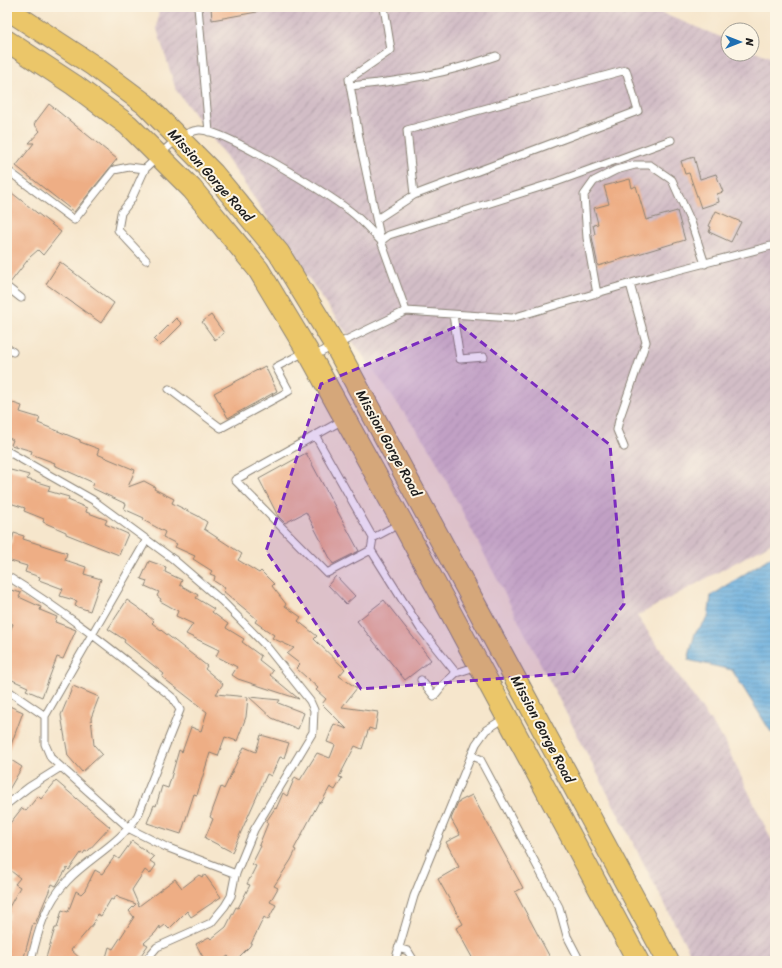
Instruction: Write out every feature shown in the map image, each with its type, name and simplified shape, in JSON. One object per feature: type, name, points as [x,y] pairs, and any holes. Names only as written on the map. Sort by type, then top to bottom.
[{"type":"main road","name":"Mission Gorge Road","points":[[7,9],[100,71],[145,104],[213,173],[279,253],[335,344],[668,961]]},
{"type":"main road","name":"Mission Gorge Road","points":[[10,46],[74,85],[128,125],[152,163],[192,190],[258,269],[345,418],[638,961]]},
{"type":"lane","points":[[198,7],[209,132]]},
{"type":"lane","points":[[384,7],[391,50],[383,54],[349,79],[381,241],[406,311]]},
{"type":"lane","points":[[350,86],[399,81],[437,74],[496,56]]},
{"type":"lane","points":[[376,219],[414,195],[638,111],[626,70],[407,130],[414,195]]},
{"type":"lane","points":[[146,260],[118,230],[121,213],[131,200],[152,163],[179,139],[194,131],[209,132],[252,151],[352,212],[381,241]]},
{"type":"lane","points":[[381,241],[389,235],[556,182],[671,140]]},
{"type":"lane","points":[[7,170],[74,220],[114,170],[152,163]]},
{"type":"lane","points":[[597,294],[587,238],[584,195],[594,181],[616,170],[635,165],[650,165],[672,180],[691,222],[705,264]]},
{"type":"lane","points":[[169,389],[221,428],[289,391],[276,367],[335,344],[406,311],[512,318],[630,284],[775,246]]},
{"type":"lane","points":[[624,448],[617,430],[619,420],[646,342],[630,284]]},
{"type":"lane","points":[[7,287],[21,298]]},
{"type":"lane","points":[[453,314],[460,359],[484,357]]},
{"type":"lane","points":[[345,418],[234,480],[327,574],[371,550]]},
{"type":"lane","points":[[315,435],[373,538],[371,550],[420,628],[456,673]]},
{"type":"lane","points":[[7,451],[24,459],[93,500],[173,560],[222,601],[267,648],[310,702],[314,710],[313,732],[254,830],[236,874],[231,896],[225,906],[210,923],[157,947],[145,961]]},
{"type":"lane","points":[[373,538],[402,522]]},
{"type":"lane","points":[[146,540],[45,716],[45,744],[51,758],[130,828],[172,849],[236,874]]},
{"type":"lane","points":[[7,576],[50,602],[93,634],[173,698],[180,710],[138,815],[130,828],[67,881],[48,908],[38,929],[31,961]]},
{"type":"lane","points":[[421,680],[434,696],[456,673],[479,666]]},
{"type":"lane","points":[[7,690],[45,716]]},
{"type":"lane","points":[[395,961],[414,896],[476,744],[486,730],[507,717]]},
{"type":"lane","points":[[472,756],[480,759],[559,907],[567,936],[580,961]]},
{"type":"lane","points":[[7,804],[29,787],[61,767]]},
{"type":"lane","points":[[398,948],[408,951],[414,961]]},
{"type":"highlighted area","points":[[460,325],[610,445],[624,604],[573,673],[361,689],[266,551],[321,384]]},
{"type":"shaded area","points":[[159,7],[647,7],[720,37],[720,62],[760,62],[760,53],[775,59],[775,541],[637,616],[723,739],[775,847],[775,961],[694,961],[430,449],[338,321],[227,158],[176,90],[157,29]]},
{"type":"water","points":[[775,554],[775,734],[771,732],[732,670],[688,660],[695,633],[708,618],[711,596]]},
{"type":"building","points":[[211,7],[256,7],[257,12],[212,20]]},
{"type":"building","points":[[49,104],[117,159],[74,212],[16,166],[34,143],[29,143],[40,131],[34,124]]},
{"type":"building","points":[[694,157],[700,179],[716,174],[723,192],[717,194],[719,202],[701,208],[689,173],[685,174],[681,161]]},
{"type":"building","points":[[630,179],[632,188],[636,186],[646,220],[677,211],[685,240],[598,266],[592,237],[592,235],[595,234],[593,225],[598,224],[594,208],[609,204],[604,186]]},
{"type":"building","points":[[7,189],[61,232],[43,255],[38,250],[30,257],[10,283],[7,282]]},
{"type":"building","points":[[716,211],[741,222],[731,242],[709,232],[711,227],[709,226]]},
{"type":"building","points":[[60,262],[114,303],[101,323],[46,284]]},
{"type":"building","points":[[211,315],[224,333],[215,340],[202,322]]},
{"type":"building","points":[[176,318],[182,324],[160,346],[154,340]]},
{"type":"building","points":[[265,366],[277,391],[228,418],[214,393]]},
{"type":"building","points":[[7,401],[22,406],[20,412],[40,418],[38,423],[99,449],[97,454],[135,470],[128,487],[144,481],[155,487],[154,489],[174,499],[172,503],[207,522],[204,529],[242,554],[238,560],[259,573],[261,571],[274,584],[272,586],[286,604],[285,606],[301,617],[298,621],[317,636],[314,639],[345,669],[339,676],[357,688],[342,707],[378,712],[375,730],[369,728],[362,749],[355,746],[339,777],[342,778],[335,790],[330,787],[321,803],[319,802],[294,849],[296,850],[291,860],[274,886],[278,888],[270,902],[276,905],[268,920],[264,917],[250,946],[235,961],[232,961],[228,956],[221,961],[205,961],[196,944],[209,937],[211,939],[226,927],[236,907],[238,908],[250,885],[247,884],[256,866],[252,864],[261,846],[259,845],[268,823],[266,822],[275,808],[276,809],[283,793],[287,796],[295,777],[300,780],[317,753],[330,758],[335,745],[327,742],[334,724],[347,729],[322,704],[326,699],[316,690],[318,688],[296,668],[300,664],[287,654],[294,648],[272,638],[274,635],[255,622],[257,619],[223,591],[225,588],[214,581],[215,576],[210,574],[212,571],[193,559],[195,556],[175,547],[177,544],[163,537],[165,532],[143,520],[144,518],[124,509],[126,504],[92,488],[94,483],[54,465],[55,463],[31,454],[32,451],[11,445],[13,440],[7,437]]},
{"type":"building","points":[[306,453],[359,551],[333,564],[306,512],[285,523],[278,516],[259,479]]},
{"type":"building","points":[[7,469],[29,475],[27,479],[50,486],[48,491],[69,497],[68,500],[87,508],[86,512],[107,520],[105,524],[128,534],[119,555],[66,534],[66,532],[43,522],[44,519],[24,511],[25,508],[7,502]]},
{"type":"building","points":[[14,533],[24,536],[23,539],[67,553],[65,560],[86,567],[84,574],[101,579],[90,611],[75,606],[77,601],[60,596],[63,589],[39,580],[40,577],[25,572],[27,566],[7,560]]},
{"type":"building","points":[[149,561],[166,567],[165,572],[182,580],[180,585],[198,595],[196,598],[214,609],[212,612],[228,624],[226,628],[244,639],[242,642],[261,656],[259,660],[273,671],[270,675],[299,699],[238,679],[232,675],[237,667],[216,656],[219,650],[186,634],[193,624],[176,616],[178,611],[160,601],[161,599],[157,596],[159,592],[145,586],[147,581],[141,579]]},
{"type":"building","points":[[336,576],[355,596],[346,604],[328,585]]},
{"type":"building","points":[[11,590],[21,593],[19,597],[41,607],[40,610],[57,617],[55,622],[76,630],[63,659],[57,657],[42,697],[26,690],[28,687],[10,679],[12,676],[7,673],[7,638],[13,624],[7,622],[7,601]]},
{"type":"building","points":[[127,600],[154,621],[152,623],[207,666],[205,669],[223,684],[216,694],[248,697],[246,717],[237,741],[225,737],[218,756],[210,753],[197,795],[194,794],[181,834],[147,823],[154,805],[156,806],[162,786],[168,788],[179,750],[182,752],[191,727],[201,731],[207,712],[162,677],[164,674],[124,642],[125,640],[108,629]]},
{"type":"building","points":[[384,600],[431,660],[405,680],[357,621]]},
{"type":"building","points":[[73,686],[99,697],[91,718],[94,745],[102,754],[82,772],[68,756],[61,715]]},
{"type":"building","points":[[249,697],[280,700],[278,703],[304,713],[298,729],[272,718]]},
{"type":"building","points":[[7,705],[23,712],[8,753],[7,753]]},
{"type":"building","points":[[261,735],[289,743],[284,758],[280,757],[271,776],[267,774],[232,852],[205,838],[213,819],[210,817],[221,787],[224,789],[244,747],[256,752]]},
{"type":"building","points":[[11,760],[22,767],[7,793],[7,767]]},
{"type":"building","points":[[56,781],[110,827],[87,852],[85,851],[83,854],[81,853],[69,870],[67,868],[56,886],[52,884],[35,924],[33,923],[23,961],[7,959],[7,924],[10,914],[7,911],[20,887],[15,884],[20,878],[7,868],[7,827],[22,808],[26,811],[38,796],[41,799]]},
{"type":"building","points":[[472,795],[523,888],[515,892],[552,961],[474,961],[456,928],[463,924],[438,879],[459,867],[446,842],[460,835],[451,819],[458,802]]},
{"type":"building","points":[[132,841],[154,857],[150,861],[156,865],[150,874],[145,870],[132,890],[139,906],[175,879],[182,888],[199,875],[202,877],[205,875],[221,897],[191,917],[187,911],[169,929],[165,925],[160,929],[160,926],[144,943],[148,945],[137,961],[105,961],[109,947],[113,949],[134,917],[129,911],[136,904],[119,898],[117,895],[113,900],[111,899],[101,916],[97,914],[94,923],[71,950],[83,961],[45,961],[62,910],[68,912],[76,891],[81,894],[85,890],[95,870],[102,874],[115,856],[119,859]]}]
